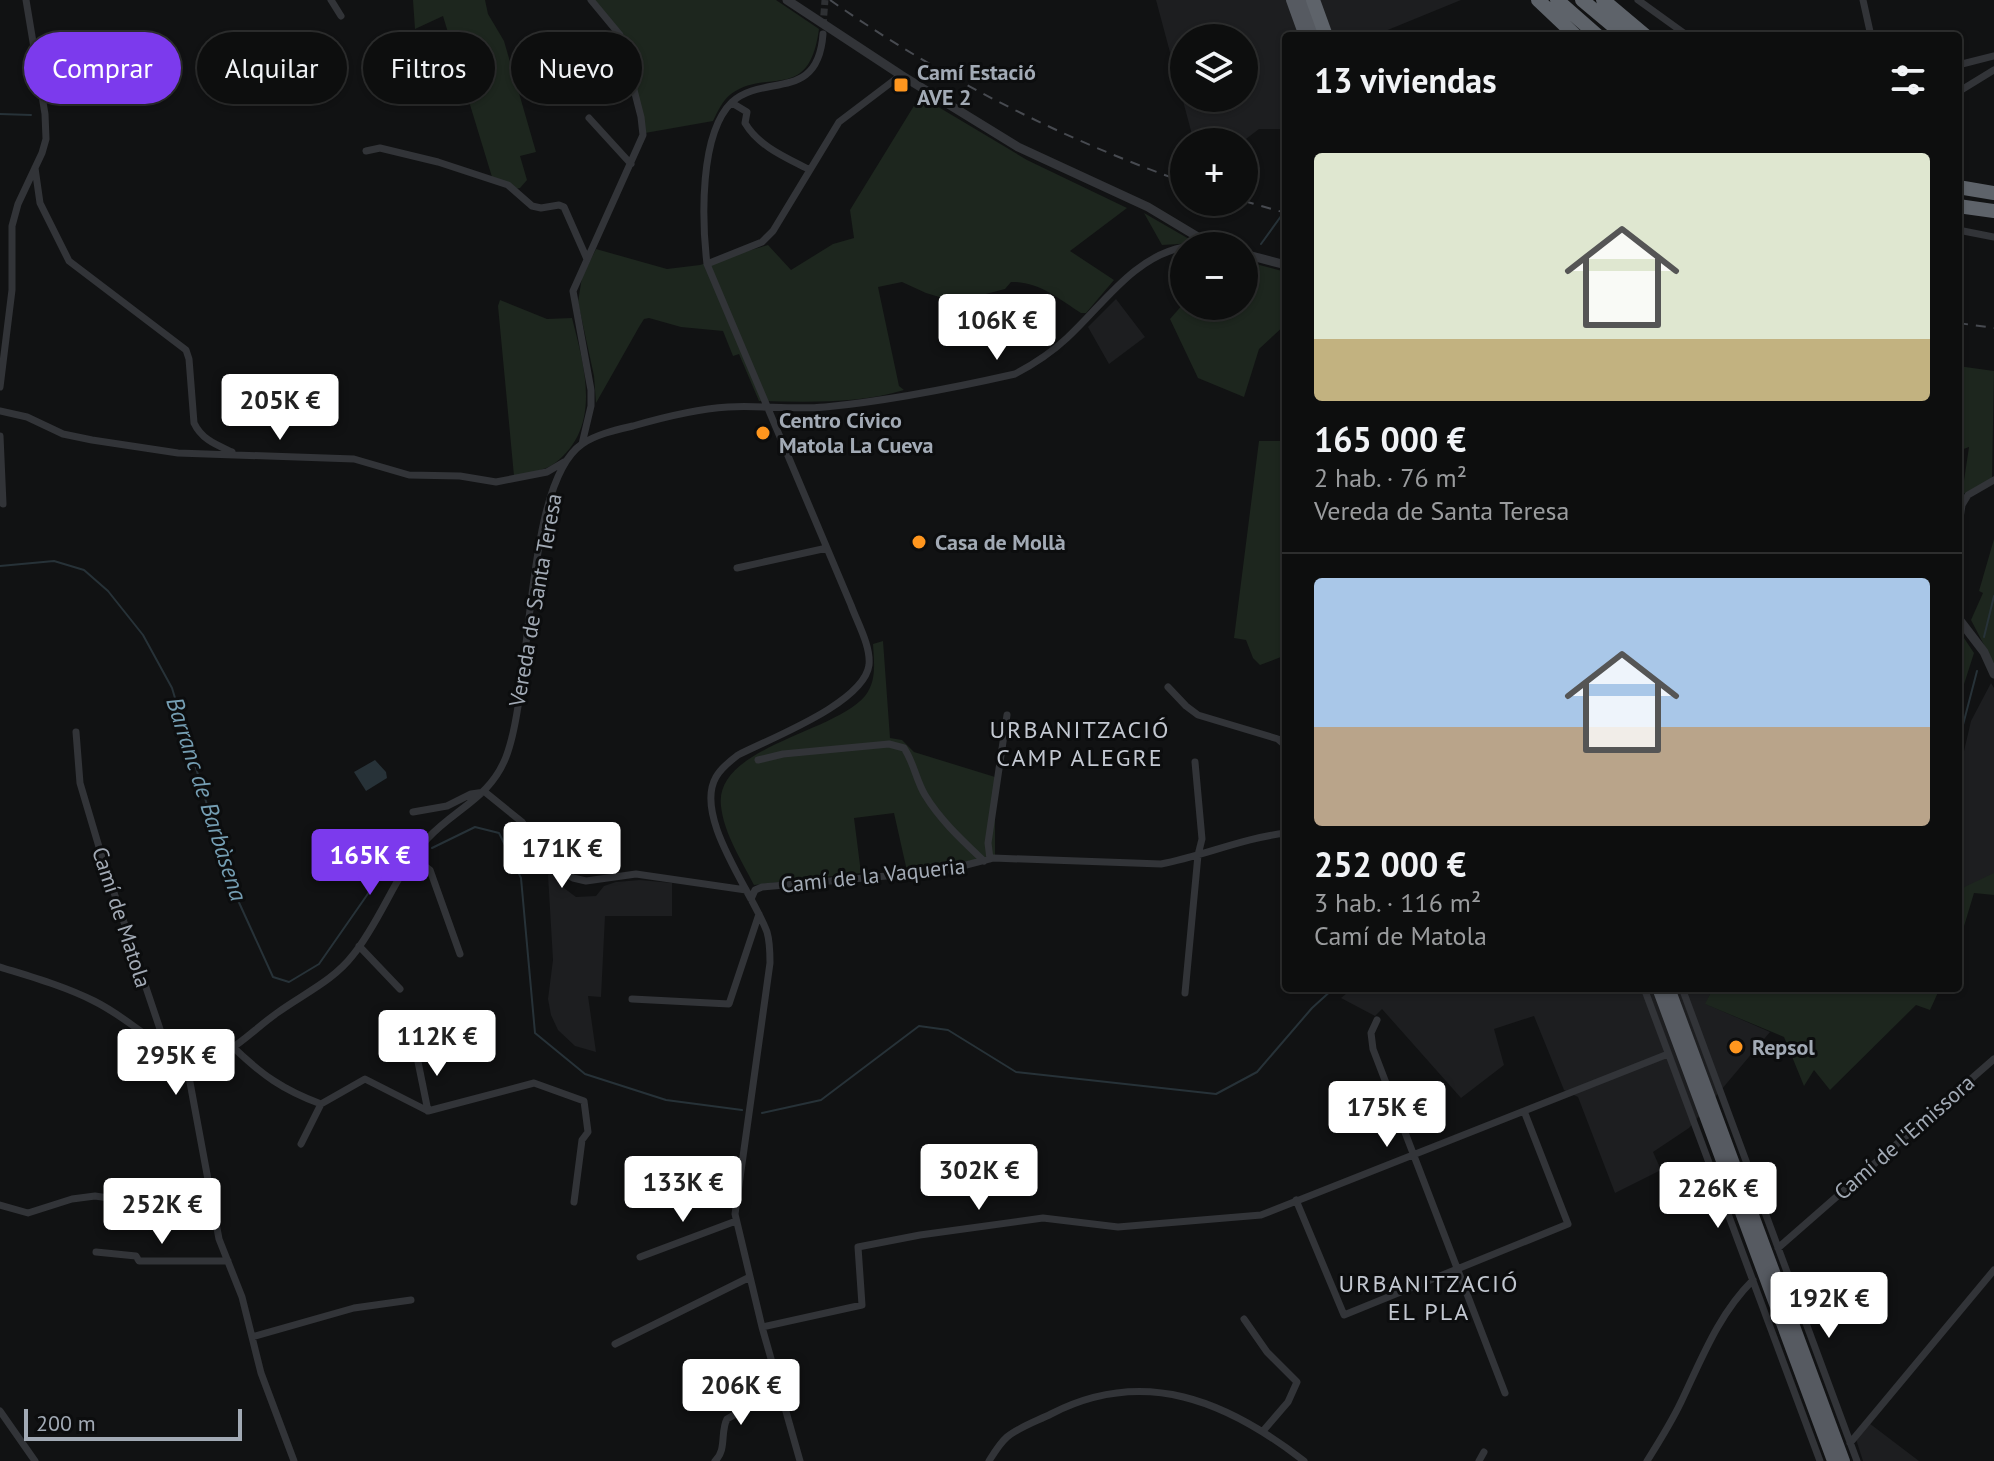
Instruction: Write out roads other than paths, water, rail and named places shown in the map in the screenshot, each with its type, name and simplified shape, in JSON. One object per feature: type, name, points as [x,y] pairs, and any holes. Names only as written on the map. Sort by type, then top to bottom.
[{"type":"highway","points":[[1291,0],[1307,32]]},
{"type":"highway","points":[[1303,0],[1308,32]]},
{"type":"highway","points":[[1313,0],[1325,32]]},
{"type":"highway","points":[[1538,0],[1572,32]]},
{"type":"highway","points":[[1557,0],[1593,32]]},
{"type":"highway","points":[[1582,0],[1620,32]]},
{"type":"highway","points":[[1603,0],[1641,32]]},
{"type":"highway","points":[[1962,188],[1994,193]]},
{"type":"highway","points":[[1962,207],[1994,211]]},
{"type":"highway","points":[[1659,992],[1833,1461]]},
{"type":"highway","points":[[1670,992],[1844,1461]]},
{"type":"street","points":[[0,387],[12,290],[12,226],[18,204],[46,139],[45,114],[26,0]]},
{"type":"street","points":[[331,0],[341,16]]},
{"type":"street","points":[[582,444],[591,406],[591,390],[573,291],[643,135],[620,35],[591,0]]},
{"type":"street","points":[[781,0],[1018,147],[1148,207],[1187,232]]},
{"type":"street","points":[[787,0],[824,29]]},
{"type":"street","points":[[1638,0],[1682,32]]},
{"type":"street","points":[[1863,0],[1870,32]]},
{"type":"street","points":[[751,899],[715,824],[710,802],[715,778],[738,755],[840,704],[865,679],[869,663],[865,643],[827,548],[707,264],[703,226],[712,138],[732,103],[749,91],[792,84],[806,73],[819,55],[824,29]]},
{"type":"street","points":[[1962,64],[1994,56]]},
{"type":"street","points":[[1962,90],[1994,70]]},
{"type":"street","points":[[707,264],[762,242],[773,231],[839,122],[900,76]]},
{"type":"street","points":[[732,103],[747,112],[745,123],[749,131],[770,149],[810,170]]},
{"type":"street","points":[[589,118],[631,164]]},
{"type":"street","points":[[366,151],[380,148],[438,162],[508,185],[532,206],[564,207],[587,259]]},
{"type":"street","points":[[35,166],[40,203],[69,261],[186,350],[194,423],[198,432],[208,441],[236,453]]},
{"type":"street","points":[[1962,231],[1994,237]]},
{"type":"street","name":"Vereda de Santa Teresa","points":[[175,1053],[211,1056],[233,1047],[340,970],[359,946],[407,864],[442,824],[485,792],[494,781],[508,754],[548,507],[556,479],[566,461],[582,444],[608,433],[691,412],[727,407],[847,405],[1015,374],[1065,340],[1142,264],[1170,250]]},
{"type":"street","points":[[1258,259],[1282,265]]},
{"type":"street","points":[[0,411],[27,417],[63,434],[92,440],[178,453],[354,459],[409,475],[460,476],[496,482],[547,472],[566,461]]},
{"type":"street","points":[[0,436],[3,504]]},
{"type":"street","points":[[1962,505],[1968,495],[1994,480]]},
{"type":"street","points":[[737,568],[827,548]]},
{"type":"street","points":[[1962,623],[1984,652],[1994,674]]},
{"type":"street","points":[[1168,687],[1198,715],[1282,742]]},
{"type":"street","points":[[987,860],[1007,715]]},
{"type":"street","name":"Camí de Matola","points":[[76,732],[80,783],[102,857],[162,1035],[189,1077],[219,1239],[242,1297],[261,1373],[294,1461]]},
{"type":"street","points":[[758,760],[783,754],[889,744],[904,748],[913,762],[922,792],[938,814],[987,860]]},
{"type":"street","points":[[1185,993],[1202,839],[1195,762]]},
{"type":"street","points":[[413,812],[447,806],[471,794],[485,792],[522,822],[551,864],[573,878],[586,881],[636,874],[746,890]]},
{"type":"street","name":"Camí de la Vaqueria","points":[[800,1461],[736,1221],[737,1187],[749,1128],[770,963],[769,936],[751,899],[755,890],[943,871],[987,860],[1161,864],[1282,833]]},
{"type":"street","points":[[407,864],[422,864],[430,870],[460,954]]},
{"type":"street","points":[[632,999],[729,1004],[759,914]]},
{"type":"street","points":[[359,946],[400,989]]},
{"type":"street","points":[[0,967],[51,983],[96,1002],[175,1053]]},
{"type":"street","points":[[1645,992],[1820,1461]]},
{"type":"street","points":[[1683,992],[1857,1461]]},
{"type":"street","points":[[1377,1020],[1371,1033],[1373,1049],[1505,1393]]},
{"type":"street","points":[[233,1047],[259,1072],[287,1091],[321,1104]]},
{"type":"street","points":[[416,1052],[428,1111]]},
{"type":"street","points":[[762,1327],[862,1305],[858,1247],[1043,1218],[1118,1227],[1261,1215],[1668,1054]]},
{"type":"street","name":"Camí de l'Emissora","points":[[1778,1248],[1994,1059]]},
{"type":"street","points":[[301,1144],[321,1104],[365,1079],[428,1111],[534,1083],[584,1101],[588,1132],[582,1140],[574,1202]]},
{"type":"street","points":[[1296,1200],[1344,1315],[1568,1224],[1524,1111]]},
{"type":"street","points":[[0,1205],[28,1213],[72,1199],[95,1196],[169,1207],[191,1216],[213,1214]]},
{"type":"street","points":[[640,1257],[736,1221]]},
{"type":"street","points":[[96,1252],[136,1256],[139,1261],[228,1261]]},
{"type":"street","points":[[1850,1443],[1994,1270]]},
{"type":"street","points":[[615,1344],[750,1277]]},
{"type":"street","points":[[1647,1461],[1682,1401],[1715,1328],[1736,1297],[1753,1280]]},
{"type":"street","points":[[252,1337],[354,1308],[411,1300]]},
{"type":"street","points":[[1244,1319],[1267,1352],[1297,1382],[1288,1402],[1263,1431]]},
{"type":"street","points":[[715,1461],[722,1451],[727,1419],[779,1389]]},
{"type":"street","points":[[989,1461],[1007,1437],[1071,1403],[1103,1393],[1166,1394],[1206,1402],[1263,1431],[1304,1461]]},
{"type":"street","points":[[0,1411],[35,1461]]},
{"type":"street","points":[[1479,1461],[1484,1452]]},
{"type":"waterway","points":[[0,114],[31,115]]},
{"type":"waterway","points":[[1261,244],[1282,215]]},
{"type":"waterway","name":"Barranc de Barbàsena","points":[[0,566],[54,561],[84,570],[108,591],[143,635],[172,688],[231,885],[273,977],[289,982],[319,964],[381,875]]},
{"type":"waterway","name":"Barranc de Barbàsena","points":[[1984,637],[1994,596]]},
{"type":"waterway","name":"Barranc de Barbàsena","points":[[1962,729],[1977,671]]},
{"type":"waterway","name":"Barranc de Barbàsena","points":[[432,848],[475,827],[499,833],[521,878],[535,1033],[585,1074],[666,1100],[742,1110]]},
{"type":"waterway","name":"Barranc de Barbàsena","points":[[762,1113],[821,1100],[919,1026],[948,1030],[1016,1072],[1216,1094],[1257,1072],[1330,992]]},
{"type":"tunnel","points":[[823,26],[825,0]]},
{"type":"railway","points":[[830,0],[914,55],[1001,103],[1091,145],[1170,177]]},
{"type":"railway","points":[[1258,205],[1282,212]]},
{"type":"railway","points":[[1962,324],[1994,328]]},
{"type":"place","name":"Camí Estació AVE 2","points":[[901,85]]},
{"type":"place","name":"Centro Cívico Matola La Cueva","points":[[763,433]]},
{"type":"place","name":"Casa de Mollà","points":[[919,542]]},
{"type":"place","name":"Repsol","points":[[1736,1047]]},
{"type":"district","name":"URBANITZACIÓ CAMP ALEGRE","points":[[1080,743]]},
{"type":"district","name":"URBANITZACIÓ EL PLA","points":[[1429,1297]]}]
